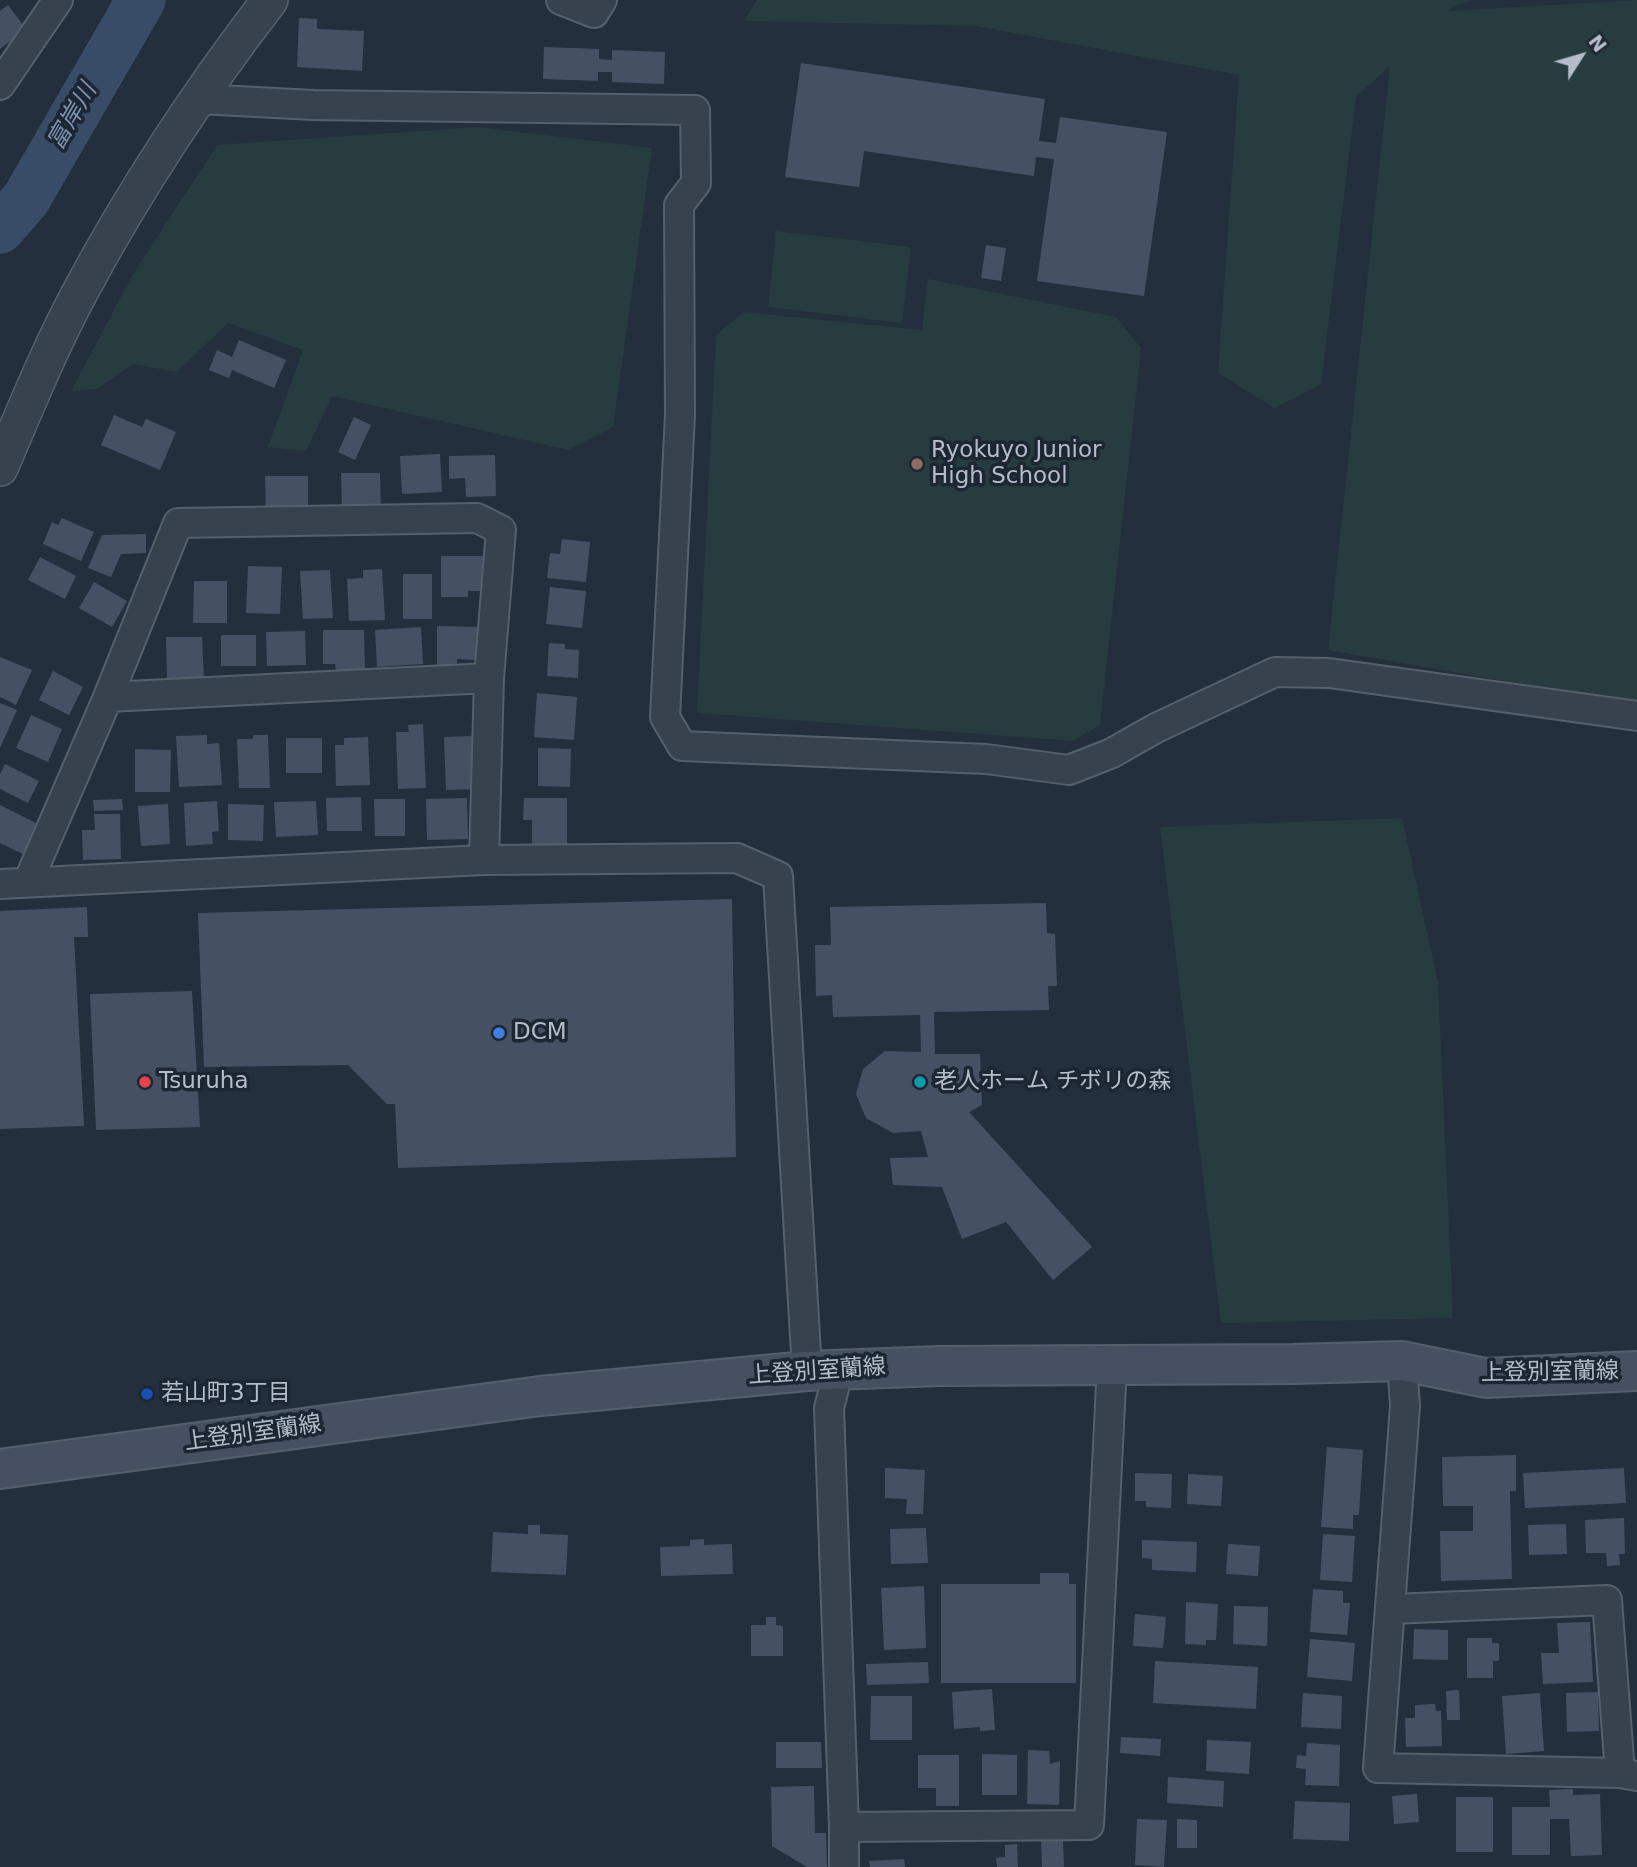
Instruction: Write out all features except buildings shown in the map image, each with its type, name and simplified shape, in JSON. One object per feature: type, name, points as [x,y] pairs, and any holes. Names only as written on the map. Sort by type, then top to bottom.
[{"type":"main road","name":"上登別室蘭線","points":[[0,1469],[540,1395],[823,1370],[1402,1360],[1486,1378],[1637,1371]]},
{"type":"street","points":[[0,85],[58,0]]},
{"type":"street","points":[[0,468],[37,380],[79,294],[153,169],[234,46],[270,0]]},
{"type":"street","points":[[561,0],[594,13],[602,0]]},
{"type":"street","points":[[200,99],[313,105],[695,110],[696,183],[679,205],[680,415],[665,717],[682,746],[986,759],[1069,771],[1275,672],[1329,673],[1637,716]]},
{"type":"street","points":[[28,882],[108,696],[178,523],[477,518],[501,530],[489,678],[484,860]]},
{"type":"street","points":[[108,696],[489,678]]},
{"type":"street","points":[[0,884],[484,860],[737,858],[778,876],[823,1370],[829,1408],[844,1867]]},
{"type":"street","points":[[1391,1609],[1607,1600],[1628,1774],[1378,1769],[1405,1406],[1402,1360]]},
{"type":"street","points":[[844,1827],[1089,1825],[1112,1365]]},
{"type":"green space","points":[[757,0],[1475,0],[1453,6],[1449,11],[1637,0],[1637,704],[1328,650],[1390,66],[1356,97],[1321,384],[1275,408],[1218,373],[1239,75],[976,26],[744,21]]},
{"type":"green space","points":[[478,127],[652,148],[613,427],[568,450],[332,396],[306,451],[268,447],[303,350],[228,323],[177,372],[133,364],[97,389],[71,391],[132,276],[217,145]]},
{"type":"green space","points":[[776,231],[911,247],[902,323],[768,307]]},
{"type":"green space","points":[[928,279],[1116,317],[1141,348],[1100,725],[1073,741],[697,713],[716,335],[744,312],[922,330]]},
{"type":"green space","points":[[1402,818],[1438,982],[1453,1318],[1221,1323],[1160,827]]},
{"type":"waterway","name":"富岸川","points":[[0,229],[26,199],[141,0]]},
{"type":"place","name":"Ryokuyo Junior High School","points":[[917,464]]},
{"type":"place","name":"DCM","points":[[499,1033]]},
{"type":"place","name":"Tsuruha","points":[[145,1082]]},
{"type":"place","name":"老人ホーム チボリの森","points":[[920,1082]]},
{"type":"place","name":"若山町3丁目","points":[[147,1394]]}]
